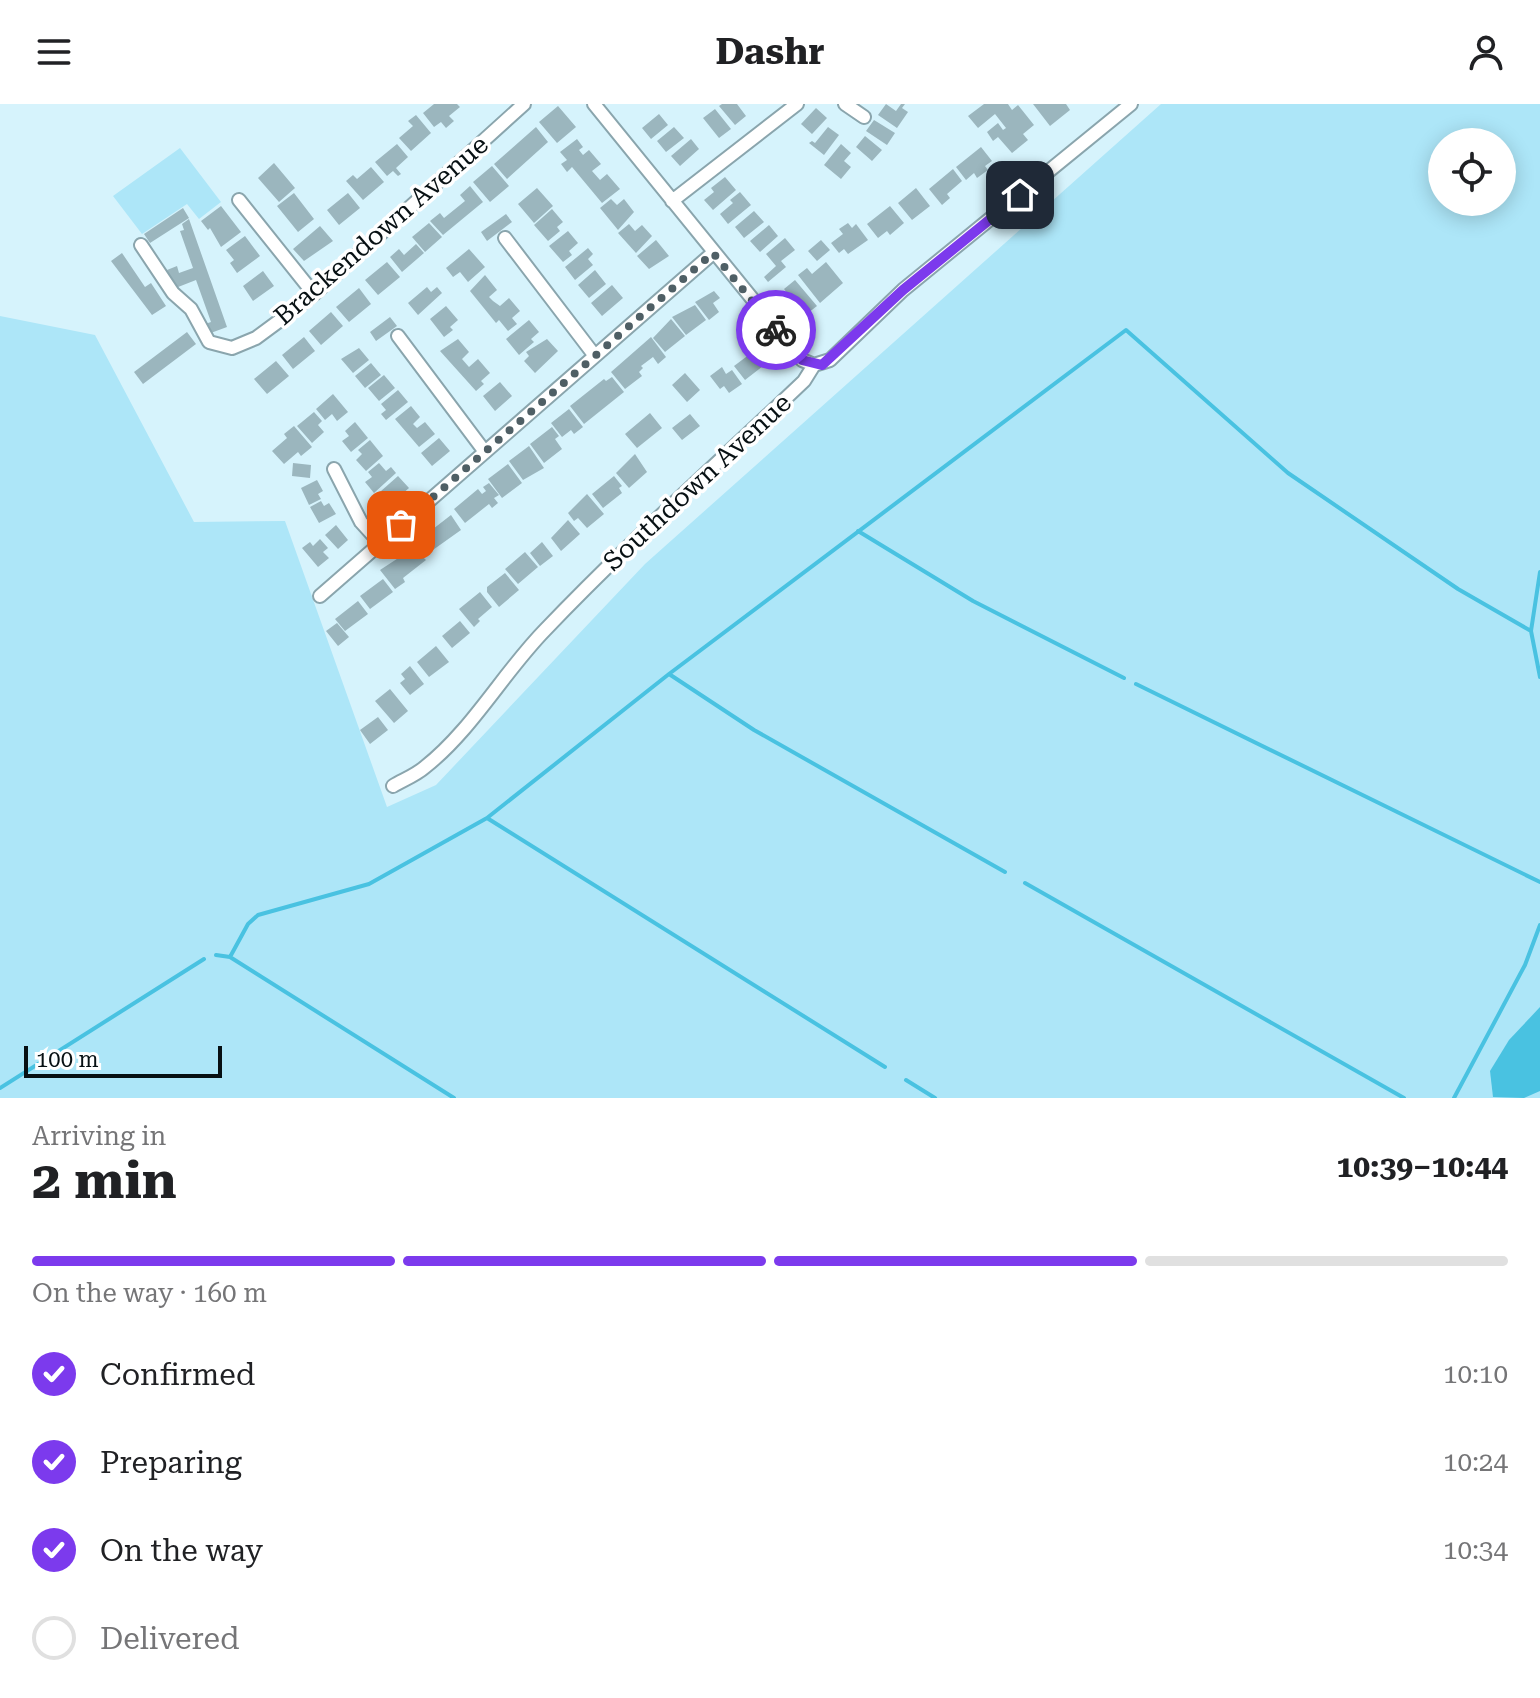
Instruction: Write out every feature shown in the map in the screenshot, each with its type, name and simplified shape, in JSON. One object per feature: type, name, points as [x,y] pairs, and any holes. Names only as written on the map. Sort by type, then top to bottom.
[{"type":"street","name":"Brackendown Avenue","points":[[141,245],[173,293],[191,309],[209,342],[232,348],[256,338],[314,294],[524,104]]},
{"type":"street","points":[[594,104],[802,360],[814,365]]},
{"type":"street","points":[[672,201],[797,104]]},
{"type":"street","points":[[845,104],[864,117]]},
{"type":"street","name":"Southdown Avenue","points":[[393,786],[424,768],[459,732],[523,653],[577,596],[636,536],[804,381],[814,365],[830,360],[903,290],[1130,105]]},
{"type":"street","points":[[239,200],[314,294]]},
{"type":"street","points":[[505,238],[595,356]]},
{"type":"street","points":[[320,596],[713,253]]},
{"type":"street","points":[[398,336],[485,452]]},
{"type":"street","points":[[334,469],[361,522],[380,543]]},
{"type":"shaded area","points":[[1161,104],[1540,104],[1540,1098],[0,1098],[0,316],[95,335],[194,522],[285,521],[387,807],[436,785],[645,564]]},
{"type":"shaded area","points":[[180,148],[221,202],[199,219],[187,204],[142,234],[113,196]]},
{"type":"water","points":[[1540,1007],[1540,1091],[1524,1098],[1493,1097],[1490,1071],[1509,1040]]},
{"type":"building","points":[[434,104],[457,104],[460,107],[449,116],[454,121],[446,128],[441,122],[434,127],[423,113]]},
{"type":"building","points":[[737,104],[746,116],[735,125],[719,106]]},
{"type":"building","points":[[886,104],[896,111],[901,104],[905,104],[902,108],[908,112],[897,128],[878,115]]},
{"type":"building","points":[[984,104],[1008,104],[1012,110],[1018,105],[1034,125],[1023,134],[1028,140],[1012,153],[998,137],[993,141],[987,132],[998,123],[1003,130],[1006,128],[995,114],[978,128],[968,116]]},
{"type":"building","points":[[1033,104],[1066,104],[1070,110],[1050,126]]},
{"type":"building","points":[[558,106],[576,127],[557,143],[539,122]]},
{"type":"building","points":[[816,108],[827,118],[812,134],[801,124]]},
{"type":"building","points":[[715,109],[731,129],[719,138],[703,118]]},
{"type":"building","points":[[659,114],[668,125],[651,139],[642,128]]},
{"type":"building","points":[[416,115],[431,133],[411,151],[399,138],[413,126],[408,121]]},
{"type":"building","points":[[874,120],[895,133],[887,145],[866,131]]},
{"type":"building","points":[[536,127],[548,142],[507,179],[494,164]]},
{"type":"building","points":[[674,127],[684,138],[666,152],[657,141]]},
{"type":"building","points":[[828,127],[839,135],[824,155],[809,143],[815,143]]},
{"type":"building","points":[[865,136],[882,150],[872,161],[856,147]]},
{"type":"building","points":[[577,139],[583,147],[579,150],[583,155],[589,150],[601,164],[592,171],[600,180],[607,174],[620,189],[602,203],[572,167],[567,172],[561,164],[567,160],[560,152]]},
{"type":"building","points":[[691,139],[699,149],[680,166],[671,156]]},
{"type":"building","points":[[397,144],[408,157],[396,168],[401,174],[398,176],[393,171],[387,176],[375,162]]},
{"type":"building","points":[[841,144],[851,153],[844,161],[851,167],[841,179],[824,165]]},
{"type":"building","points":[[981,147],[992,161],[985,166],[988,170],[977,178],[974,173],[966,180],[956,167]]},
{"type":"building","points":[[274,163],[295,188],[279,202],[258,178]]},
{"type":"building","points":[[492,166],[509,186],[490,202],[473,182]]},
{"type":"building","points":[[371,167],[384,182],[363,200],[346,181],[353,175],[357,179]]},
{"type":"building","points":[[953,169],[962,181],[947,194],[950,198],[942,205],[929,189]]},
{"type":"building","points":[[725,177],[736,190],[713,210],[704,200],[714,192],[711,188]]},
{"type":"building","points":[[470,186],[483,202],[443,235],[430,221],[440,213],[444,218],[465,201],[460,195]]},
{"type":"building","points":[[537,188],[553,206],[534,223],[518,204]]},
{"type":"building","points":[[916,188],[930,206],[912,220],[898,203]]},
{"type":"building","points":[[740,192],[751,205],[728,224],[720,214]]},
{"type":"building","points":[[294,193],[314,219],[298,232],[277,206]]},
{"type":"building","points":[[348,193],[360,208],[339,225],[327,210]]},
{"type":"building","points":[[611,199],[617,205],[624,199],[634,212],[618,230],[600,208]]},
{"type":"building","points":[[221,206],[241,232],[221,247],[210,228],[208,230],[201,221]]},
{"type":"building","points":[[890,206],[904,223],[890,235],[887,231],[878,238],[867,224]]},
{"type":"building","points":[[183,208],[189,218],[150,243],[144,234]]},
{"type":"building","points":[[552,209],[563,222],[557,227],[560,231],[548,241],[534,225]]},
{"type":"building","points":[[754,211],[764,222],[744,238],[735,227]]},
{"type":"building","points":[[506,214],[512,222],[487,241],[481,232]]},
{"type":"building","points":[[189,219],[227,327],[208,334],[205,324],[211,322],[196,280],[173,289],[167,270],[177,266],[179,273],[193,268],[180,231],[184,230],[182,224]]},
{"type":"building","points":[[429,223],[442,237],[425,252],[412,237]]},
{"type":"building","points":[[848,223],[852,228],[856,224],[868,240],[848,254],[844,249],[839,253],[831,243],[843,234],[839,229]]},
{"type":"building","points":[[629,224],[635,231],[642,225],[652,236],[636,253],[618,233]]},
{"type":"building","points":[[769,225],[778,236],[760,252],[750,241]]},
{"type":"building","points":[[320,226],[333,241],[304,261],[293,249]]},
{"type":"building","points":[[568,231],[578,243],[569,251],[572,255],[563,262],[549,246]]},
{"type":"building","points":[[245,236],[260,256],[237,273],[230,263],[234,260],[226,250]]},
{"type":"building","points":[[785,238],[795,250],[781,261],[786,267],[768,282],[764,277],[776,266],[766,254]]},
{"type":"building","points":[[656,240],[669,256],[649,269],[637,256]]},
{"type":"building","points":[[821,240],[830,250],[817,261],[808,251]]},
{"type":"building","points":[[416,244],[424,253],[402,272],[390,257],[399,249],[404,255]]},
{"type":"building","points":[[588,248],[593,254],[588,259],[593,265],[575,280],[565,267]]},
{"type":"building","points":[[469,249],[485,267],[468,282],[460,272],[453,277],[446,268]]},
{"type":"building","points":[[122,253],[145,287],[151,283],[166,306],[152,315],[111,261]]},
{"type":"building","points":[[387,262],[400,277],[378,295],[365,280]]},
{"type":"building","points":[[826,262],[843,283],[820,303],[798,275],[807,268],[812,274]]},
{"type":"building","points":[[595,270],[606,284],[589,298],[578,285]]},
{"type":"building","points":[[263,271],[274,286],[253,301],[243,286]]},
{"type":"building","points":[[485,275],[497,290],[489,297],[500,306],[509,298],[520,311],[512,318],[517,324],[508,331],[499,320],[496,323],[470,291]]},
{"type":"building","points":[[795,280],[817,306],[808,313],[800,304],[792,311],[798,318],[791,324],[779,308],[791,298],[784,289]]},
{"type":"building","points":[[612,285],[623,298],[602,316],[591,303]]},
{"type":"building","points":[[427,287],[431,292],[437,287],[442,293],[418,315],[408,303]]},
{"type":"building","points":[[359,288],[371,304],[349,322],[336,307]]},
{"type":"building","points":[[714,291],[720,298],[713,303],[719,312],[709,320],[695,302]]},
{"type":"building","points":[[695,305],[706,320],[686,335],[672,317]]},
{"type":"building","points":[[446,306],[458,320],[450,327],[453,330],[444,337],[430,319]]},
{"type":"building","points":[[331,312],[343,326],[321,345],[309,331]]},
{"type":"building","points":[[390,317],[397,326],[376,341],[370,332]]},
{"type":"building","points":[[671,319],[685,336],[665,352],[653,338]]},
{"type":"building","points":[[529,320],[539,332],[531,339],[534,342],[519,355],[506,339]]},
{"type":"building","points":[[187,332],[196,344],[143,384],[134,372]]},
{"type":"building","points":[[304,337],[315,351],[293,369],[282,355]]},
{"type":"building","points":[[651,337],[666,357],[658,364],[653,357],[641,366],[643,368],[639,372],[642,376],[625,389],[611,372]]},
{"type":"building","points":[[458,339],[469,352],[462,359],[469,367],[478,359],[490,373],[476,391],[440,351]]},
{"type":"building","points":[[547,339],[558,351],[535,373],[524,361],[529,356],[526,352]]},
{"type":"building","points":[[762,345],[772,359],[745,380],[734,366]]},
{"type":"building","points":[[359,348],[369,360],[353,373],[341,359]]},
{"type":"building","points":[[276,361],[289,376],[267,394],[254,379]]},
{"type":"building","points":[[371,363],[381,375],[365,388],[355,376]]},
{"type":"building","points":[[722,367],[726,374],[732,370],[742,384],[729,393],[724,386],[720,389],[710,376]]},
{"type":"building","points":[[685,373],[700,390],[687,402],[672,385]]},
{"type":"building","points":[[384,375],[395,388],[379,401],[368,388]]},
{"type":"building","points":[[612,377],[624,392],[584,424],[570,406],[604,379],[606,381]]},
{"type":"building","points":[[500,382],[512,396],[495,411],[483,396]]},
{"type":"building","points":[[398,390],[408,402],[386,420],[381,414],[386,410],[381,404]]},
{"type":"building","points":[[333,394],[348,412],[337,421],[332,414],[325,420],[316,409]]},
{"type":"building","points":[[411,406],[420,417],[413,424],[417,428],[425,422],[435,434],[419,447],[395,419]]},
{"type":"building","points":[[569,409],[583,427],[574,434],[571,430],[562,437],[551,423]]},
{"type":"building","points":[[314,412],[322,421],[318,425],[324,432],[312,443],[297,426]]},
{"type":"building","points":[[650,413],[662,428],[637,448],[625,434]]},
{"type":"building","points":[[690,414],[700,426],[682,440],[672,428]]},
{"type":"building","points":[[355,422],[368,438],[351,452],[342,441],[349,436],[345,431]]},
{"type":"building","points":[[294,426],[312,447],[301,456],[298,452],[284,464],[272,451],[287,438],[284,434]]},
{"type":"building","points":[[552,427],[559,436],[555,439],[562,449],[544,463],[530,444]]},
{"type":"building","points":[[439,438],[450,451],[432,466],[421,453]]},
{"type":"building","points":[[370,440],[383,456],[366,471],[356,460],[362,454],[358,450]]},
{"type":"building","points":[[529,446],[544,468],[523,480],[509,461]]},
{"type":"building","points":[[635,454],[647,472],[629,488],[616,473]]},
{"type":"building","points":[[293,463],[311,465],[310,478],[292,476]]},
{"type":"building","points":[[379,463],[386,471],[391,467],[396,473],[374,493],[365,482],[372,477],[368,472]]},
{"type":"building","points":[[508,464],[522,483],[502,498],[488,479]]},
{"type":"building","points":[[398,476],[409,488],[383,511],[372,499]]},
{"type":"building","points":[[614,476],[622,486],[619,488],[622,493],[603,508],[592,494]]},
{"type":"building","points":[[317,480],[323,491],[318,494],[321,499],[309,505],[301,488]]},
{"type":"building","points":[[489,483],[499,495],[494,498],[498,503],[492,508],[489,504],[465,523],[454,509],[478,489],[482,494],[486,491],[483,487]]},
{"type":"building","points":[[587,494],[604,514],[587,528],[578,518],[574,521],[568,513]]},
{"type":"building","points":[[321,501],[324,506],[329,503],[336,514],[319,523],[310,507]]},
{"type":"building","points":[[451,515],[461,530],[423,557],[426,560],[403,578],[405,582],[395,589],[380,570],[406,553],[410,559],[421,552],[417,547],[427,540],[424,536]]},
{"type":"building","points":[[568,520],[580,534],[561,551],[551,538]]},
{"type":"building","points":[[336,525],[348,540],[338,549],[325,535]]},
{"type":"building","points":[[320,539],[328,548],[323,552],[329,558],[318,567],[302,548],[310,542],[313,546]]},
{"type":"building","points":[[542,542],[553,556],[540,566],[530,553]]},
{"type":"building","points":[[525,552],[538,567],[518,584],[505,569]]},
{"type":"building","points":[[505,573],[519,590],[499,607],[487,592],[487,587]]},
{"type":"building","points":[[383,579],[393,592],[370,609],[360,596]]},
{"type":"building","points":[[480,592],[492,607],[474,627],[459,609]]},
{"type":"building","points":[[358,601],[368,614],[345,631],[335,619]]},
{"type":"building","points":[[460,621],[470,633],[452,648],[442,636]]},
{"type":"building","points":[[337,623],[349,637],[338,646],[326,631]]},
{"type":"building","points":[[436,646],[449,662],[429,677],[417,662]]},
{"type":"building","points":[[410,666],[424,684],[410,695],[400,683],[405,679],[401,674]]},
{"type":"building","points":[[390,689],[408,711],[394,723],[375,701]]},
{"type":"building","points":[[378,717],[388,730],[370,744],[360,730]]},
{"type":"waterway","points":[[230,957],[248,924],[258,915],[369,884],[487,818],[669,674],[1126,330],[1288,473],[1458,589],[1531,631]]},
{"type":"waterway","points":[[858,531],[973,601],[1124,678]]},
{"type":"waterway","points":[[1540,572],[1531,631],[1540,677]]},
{"type":"waterway","points":[[669,674],[754,730],[1005,872]]},
{"type":"waterway","points":[[1136,684],[1540,882]]},
{"type":"waterway","points":[[487,818],[885,1067]]},
{"type":"waterway","points":[[1025,883],[1404,1098]]},
{"type":"waterway","points":[[1454,1098],[1525,965],[1540,925]]},
{"type":"waterway","points":[[216,955],[230,957],[454,1098]]},
{"type":"waterway","points":[[0,1088],[204,959]]},
{"type":"waterway","points":[[906,1080],[935,1098]]},
{"type":"way so far","points":[[401,525],[713,253],[776,330]]},
{"type":"route","points":[[776,330],[802,360],[822,365],[903,290],[1020,195]]}]
